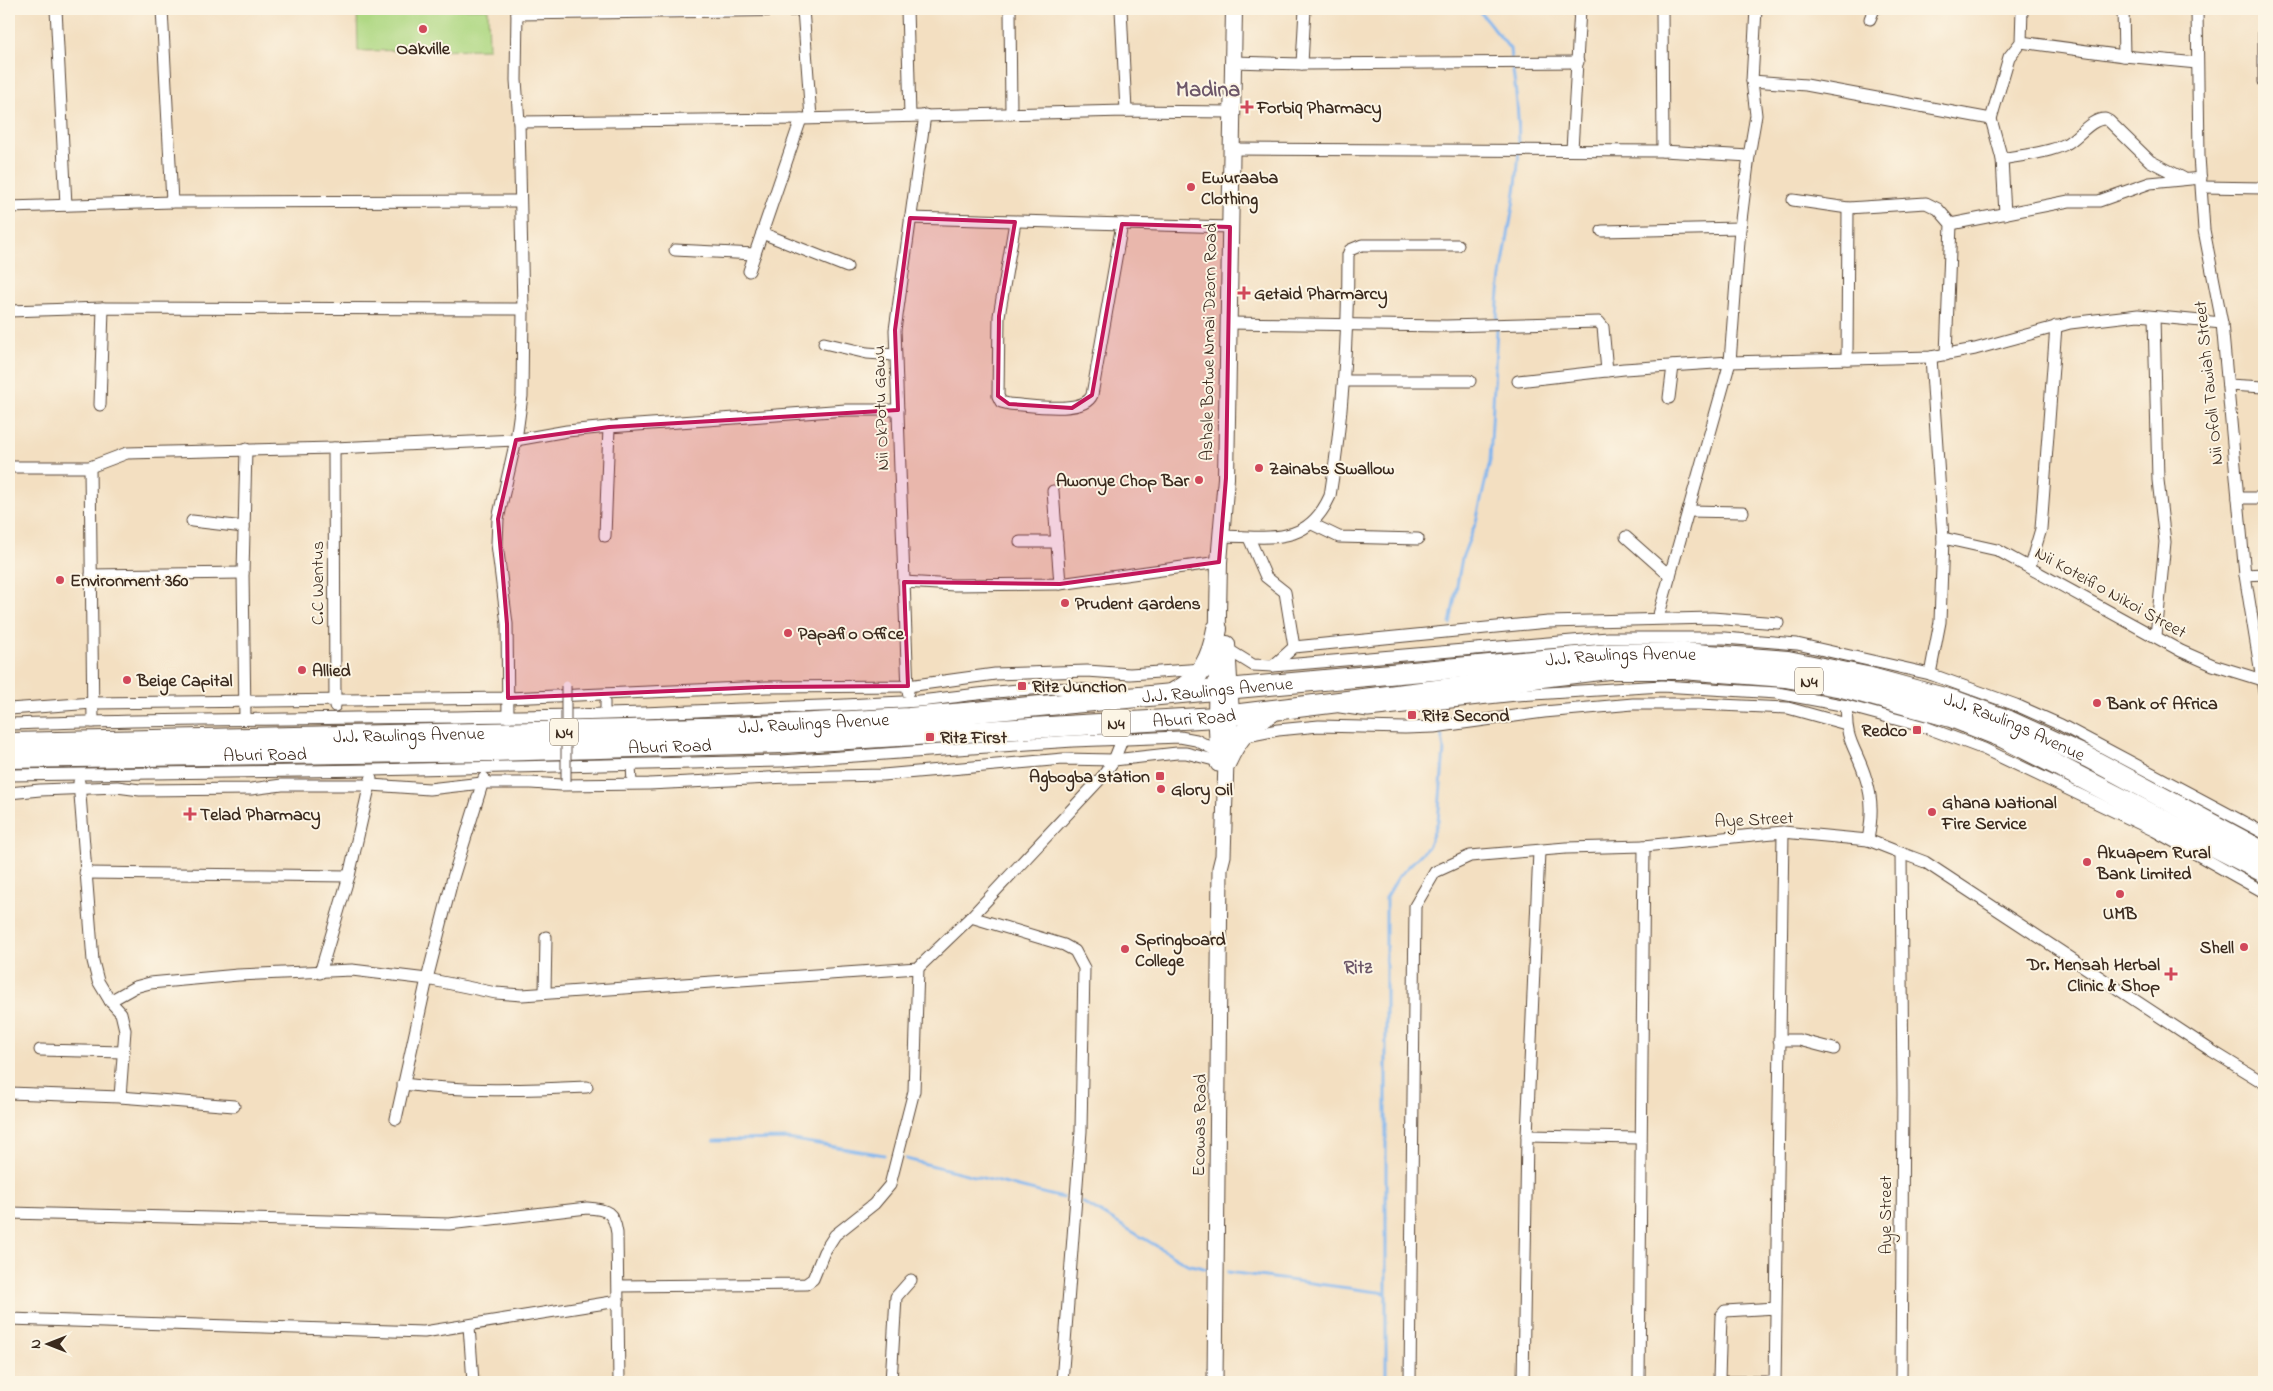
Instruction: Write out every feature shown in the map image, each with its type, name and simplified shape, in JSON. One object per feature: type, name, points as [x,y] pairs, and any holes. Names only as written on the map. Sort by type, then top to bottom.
[{"type":"highway","points":[[1170,693],[1188,686],[1203,669],[1213,651],[1218,629]]},
{"type":"highway","name":"J.J. Rawlings Avenue","points":[[9,743],[270,728],[736,718],[909,718],[1170,693],[1223,702],[1308,681],[1554,651],[1609,654],[1683,652],[1788,661],[1957,693],[2009,721],[2089,758],[2256,868]]},
{"type":"highway","name":"J.J. Rawlings Avenue","points":[[1329,703],[1608,669],[1682,668],[1732,681],[1785,677],[1863,691],[1951,717],[2004,738],[2028,759],[2256,868]]},
{"type":"highway","name":"Aburi Road","points":[[9,758],[306,762],[493,752],[782,743],[902,745],[1159,720],[1223,702],[1277,709],[1329,703]]},
{"type":"highway","points":[[1220,763],[1239,737],[1254,722],[1277,709]]},
{"type":"main road","name":"Ashale Botwe Nmai Dzorn Road","points":[[1224,532],[1234,9]]},
{"type":"main road","points":[[1223,702],[1218,629],[1219,562],[1224,532]]},
{"type":"main road","points":[[1223,702],[1229,602],[1224,532]]},
{"type":"street","points":[[56,9],[66,205]]},
{"type":"street","points":[[162,9],[172,202]]},
{"type":"street","points":[[508,717],[507,624],[497,544],[498,519],[516,440],[522,396],[523,309],[519,122],[516,80],[517,11],[803,9],[806,118],[749,271]]},
{"type":"street","points":[[907,9],[910,116]]},
{"type":"street","points":[[1010,9],[1011,114]]},
{"type":"street","points":[[1121,9],[1126,111]]},
{"type":"street","points":[[1302,64],[1305,9]]},
{"type":"street","points":[[1572,150],[1580,9]]},
{"type":"street","points":[[1662,9],[1662,151]]},
{"type":"street","points":[[1658,618],[1730,362],[1740,228],[1756,115],[1752,82],[1756,9]]},
{"type":"street","points":[[2005,214],[2002,159],[1992,120],[2009,57],[2021,42],[2022,9]]},
{"type":"street","points":[[2123,9],[2124,56]]},
{"type":"street","name":"Nii Ofoli Tawiah Street","points":[[2197,9],[2204,230],[2222,323],[2245,575],[2264,692]]},
{"type":"street","points":[[2264,9],[2264,82]]},
{"type":"street","points":[[2021,42],[2124,56],[2198,63]]},
{"type":"street","points":[[1233,62],[1302,64],[1578,62]]},
{"type":"street","points":[[1752,82],[1806,85],[1992,120]]},
{"type":"street","points":[[519,122],[1126,111],[1231,112]]},
{"type":"street","name":"Nii OkPotu Gawu","points":[[908,701],[895,330],[899,289],[925,115]]},
{"type":"street","points":[[2002,159],[2064,145],[2074,140],[2093,123],[2104,119],[2110,121],[2150,161],[2184,178],[2201,182],[2264,188]]},
{"type":"street","points":[[1231,149],[1662,151],[1749,156]]},
{"type":"street","points":[[1951,224],[2069,201],[2099,201],[2150,183],[2184,178]]},
{"type":"street","points":[[1793,200],[1848,208],[1926,203],[1938,209],[1951,224],[1946,355]]},
{"type":"street","points":[[9,207],[172,202],[520,201]]},
{"type":"street","points":[[1846,359],[1848,208]]},
{"type":"street","points":[[910,218],[1230,227]]},
{"type":"street","points":[[1015,222],[999,316],[998,396],[1002,402],[1009,404],[1072,408],[1084,404],[1090,400],[1092,395],[1122,224]]},
{"type":"street","points":[[1602,230],[1740,228]]},
{"type":"street","points":[[762,233],[847,267]]},
{"type":"street","points":[[1224,532],[1249,538],[1274,537],[1294,532],[1312,524],[1323,513],[1330,496],[1344,381],[1348,323],[1348,255],[1350,250],[1362,244],[1458,245]]},
{"type":"street","points":[[675,250],[755,254]]},
{"type":"street","points":[[9,311],[104,308],[523,309]]},
{"type":"street","points":[[100,404],[104,308]]},
{"type":"street","points":[[1518,381],[1607,371],[1730,362],[1931,357],[2007,341],[2056,326],[2138,315],[2222,323]]},
{"type":"street","points":[[2154,317],[2158,480],[2164,542],[2156,636]]},
{"type":"street","points":[[1229,323],[1348,323],[1446,326],[1599,322],[1603,327],[1607,371]]},
{"type":"street","points":[[2030,566],[2041,529],[2056,326]]},
{"type":"street","points":[[824,343],[867,354],[895,355]]},
{"type":"street","points":[[1930,674],[1940,622],[1943,538],[1931,357]]},
{"type":"street","points":[[1669,398],[1673,366]]},
{"type":"street","points":[[1344,381],[1470,380]]},
{"type":"street","points":[[2228,386],[2264,387]]},
{"type":"street","points":[[9,467],[90,467],[127,452],[334,448],[516,440],[567,431],[609,427],[846,410],[898,410]]},
{"type":"street","points":[[605,536],[609,427]]},
{"type":"street","name":"C.C Wentus","points":[[334,448],[334,718]]},
{"type":"street","points":[[245,719],[243,572],[246,449]]},
{"type":"street","points":[[90,467],[93,722]]},
{"type":"street","points":[[1053,491],[1060,584]]},
{"type":"street","points":[[2238,498],[2264,498]]},
{"type":"street","points":[[1688,511],[1743,512]]},
{"type":"street","points":[[192,521],[244,527]]},
{"type":"street","points":[[1312,524],[1339,538],[1418,539]]},
{"type":"street","points":[[1249,538],[1266,578],[1285,592],[1294,647]]},
{"type":"street","points":[[1626,538],[1670,576]]},
{"type":"street","name":"Nii Koteifio Nikoi Street","points":[[1943,538],[1997,550],[2030,566],[2181,651],[2213,665],[2262,680]]},
{"type":"street","points":[[1020,542],[1057,542]]},
{"type":"street","points":[[904,582],[954,585],[1060,584],[1219,562]]},
{"type":"street","points":[[91,575],[243,572]]},
{"type":"street","points":[[2245,575],[2264,574]]},
{"type":"street","points":[[1273,666],[1294,647],[1548,622],[1712,618],[1778,623]]},
{"type":"street","points":[[1226,652],[1232,652],[1253,666],[1273,666],[1554,651],[1608,638],[1682,637],[1779,642],[1807,646],[1930,674],[1957,693],[2016,705],[2061,725],[2264,833]]},
{"type":"street","points":[[9,709],[93,703],[508,698],[766,686],[908,686],[995,674],[1087,671],[1130,674],[1203,669]]},
{"type":"street","points":[[1732,681],[1777,693],[1847,706],[1925,727],[1984,748],[2028,759]]},
{"type":"street","points":[[566,686],[566,780]]},
{"type":"street","points":[[9,724],[245,719],[270,728],[334,718],[508,717],[605,708],[736,718],[1036,690],[1084,689],[1118,698]]},
{"type":"street","name":"Ecowas Road","points":[[1215,1382],[1220,868],[1223,856],[1220,763],[1223,702]]},
{"type":"street","points":[[1239,737],[1278,730],[1320,726],[1434,727],[1544,712],[1633,704],[1698,704],[1788,708],[1846,724]]},
{"type":"street","points":[[1847,706],[1846,724],[1848,738],[1866,778],[1872,803],[1873,817],[1868,840]]},
{"type":"street","points":[[9,775],[306,762],[371,770],[782,761],[902,745],[1180,737],[1196,740],[1220,763]]},
{"type":"street","points":[[110,1001],[135,987],[150,983],[238,975],[352,970],[427,979],[496,993],[545,993],[918,968],[972,917],[1103,776],[1114,760],[1122,740]]},
{"type":"street","points":[[9,793],[80,788],[251,789],[282,785],[371,785],[429,789],[482,783],[632,784],[788,777],[883,776],[1063,760],[1114,760],[1176,753],[1186,753],[1220,763]]},
{"type":"street","points":[[631,764],[632,784]]},
{"type":"street","points":[[396,1119],[427,979],[452,881],[488,767]]},
{"type":"street","points":[[320,972],[349,876],[371,785],[371,770]]},
{"type":"street","points":[[79,773],[93,961],[98,981],[110,1001],[121,1013],[125,1030],[120,1097]]},
{"type":"street","points":[[1776,1308],[1725,1311],[1721,1316],[1719,1379],[1723,1382],[1775,1382],[1783,832]]},
{"type":"street","name":"Aye Street","points":[[1410,1382],[1415,906],[1435,872],[1470,856],[1566,848],[1644,846],[1783,832],[1868,840],[1900,853],[1903,1094],[1901,1382]]},
{"type":"street","points":[[1639,1382],[1644,846]]},
{"type":"street","points":[[1523,1382],[1527,1136],[1538,851]]},
{"type":"street","points":[[1900,853],[1925,862],[2212,1051],[2264,1082]]},
{"type":"street","points":[[2256,868],[2264,892]]},
{"type":"street","points":[[85,873],[349,876]]},
{"type":"street","points":[[972,917],[1064,945],[1075,951],[1084,968],[1081,1131],[1062,1382]]},
{"type":"street","points":[[545,993],[546,937]]},
{"type":"street","points":[[619,1286],[806,1284],[813,1279],[824,1252],[835,1235],[874,1204],[890,1185],[914,1091],[918,968]]},
{"type":"street","points":[[1779,1040],[1799,1040],[1834,1050]]},
{"type":"street","points":[[40,1050],[124,1052]]},
{"type":"street","points":[[403,1084],[439,1089],[516,1091],[587,1088]]},
{"type":"street","points":[[9,1093],[120,1097],[234,1106]]},
{"type":"street","points":[[1527,1136],[1640,1138]]},
{"type":"street","points":[[9,1213],[449,1224],[586,1208],[600,1209],[610,1213],[615,1223],[619,1286],[619,1382]]},
{"type":"street","points":[[891,1382],[896,1297],[910,1280]]},
{"type":"street","points":[[9,1319],[424,1332],[618,1301]]},
{"type":"street","points":[[468,1326],[473,1382]]},
{"type":"highlighted area","points":[[910,218],[1015,222],[999,316],[998,396],[1009,404],[1072,408],[1092,395],[1122,224],[1230,227],[1226,478],[1219,562],[1060,584],[904,582],[908,686],[766,687],[508,698],[507,624],[498,519],[516,440],[609,427],[898,410],[895,330]]},
{"type":"green space","name":"Oakville","points":[[357,9],[488,9],[489,49],[358,51]]},
{"type":"waterway","points":[[1478,9],[1510,49],[1511,59]]},
{"type":"waterway","points":[[1497,322],[1500,285],[1515,194],[1519,149],[1516,92],[1512,65]]},
{"type":"waterway","points":[[1450,624],[1462,558],[1476,522],[1490,461],[1497,328]]},
{"type":"waterway","points":[[1386,1382],[1386,898],[1399,876],[1428,847],[1438,821],[1444,749],[1441,733]]},
{"type":"waterway","points":[[714,1140],[788,1139],[884,1155]]},
{"type":"waterway","points":[[906,1159],[1063,1198]]},
{"type":"waterway","points":[[1082,1202],[1187,1264],[1207,1269]]},
{"type":"waterway","points":[[1228,1272],[1386,1293]]},
{"type":"place","name":"Oakville","points":[[423,29]]},
{"type":"place","name":"Forbiq Pharmacy","points":[[1247,107]]},
{"type":"place","name":"Ewuraaba Clothing","points":[[1191,187]]},
{"type":"place","name":"Getaid Pharmarcy","points":[[1244,293]]},
{"type":"place","name":"Zainabs Swallow","points":[[1259,468]]},
{"type":"place","name":"Awonye Chop Bar","points":[[1199,480]]},
{"type":"place","name":"Environment 360","points":[[60,580]]},
{"type":"place","name":"Prudent Gardens","points":[[1065,603]]},
{"type":"place","name":"Papafio Office","points":[[788,633]]},
{"type":"place","name":"Allied","points":[[302,670]]},
{"type":"place","name":"Beige Capital","points":[[127,680]]},
{"type":"place","name":"Ritz Junction","points":[[1022,686]]},
{"type":"place","name":"Bank of Africa","points":[[2097,703]]},
{"type":"place","name":"Ritz Second","points":[[1412,715]]},
{"type":"place","name":"Redco","points":[[1917,730]]},
{"type":"place","name":"Ritz First","points":[[930,737]]},
{"type":"place","name":"Agbogba station","points":[[1160,776]]},
{"type":"place","name":"Glory Oil","points":[[1161,789]]},
{"type":"place","name":"Ghana National Fire Service","points":[[1932,812]]},
{"type":"place","name":"Telad Pharmacy","points":[[190,814]]},
{"type":"place","name":"Akuapem Rural Bank Limited","points":[[2087,862]]},
{"type":"place","name":"UMB","points":[[2120,894]]},
{"type":"place","name":"Shell","points":[[2244,947]]},
{"type":"place","name":"Springboard College","points":[[1125,949]]},
{"type":"place","name":"Dr. Mensah Herbal Clinic & Shop","points":[[2171,974]]},
{"type":"district","name":"Madina","points":[[1208,88]]},
{"type":"district","name":"Ritz","points":[[1358,966]]}]
